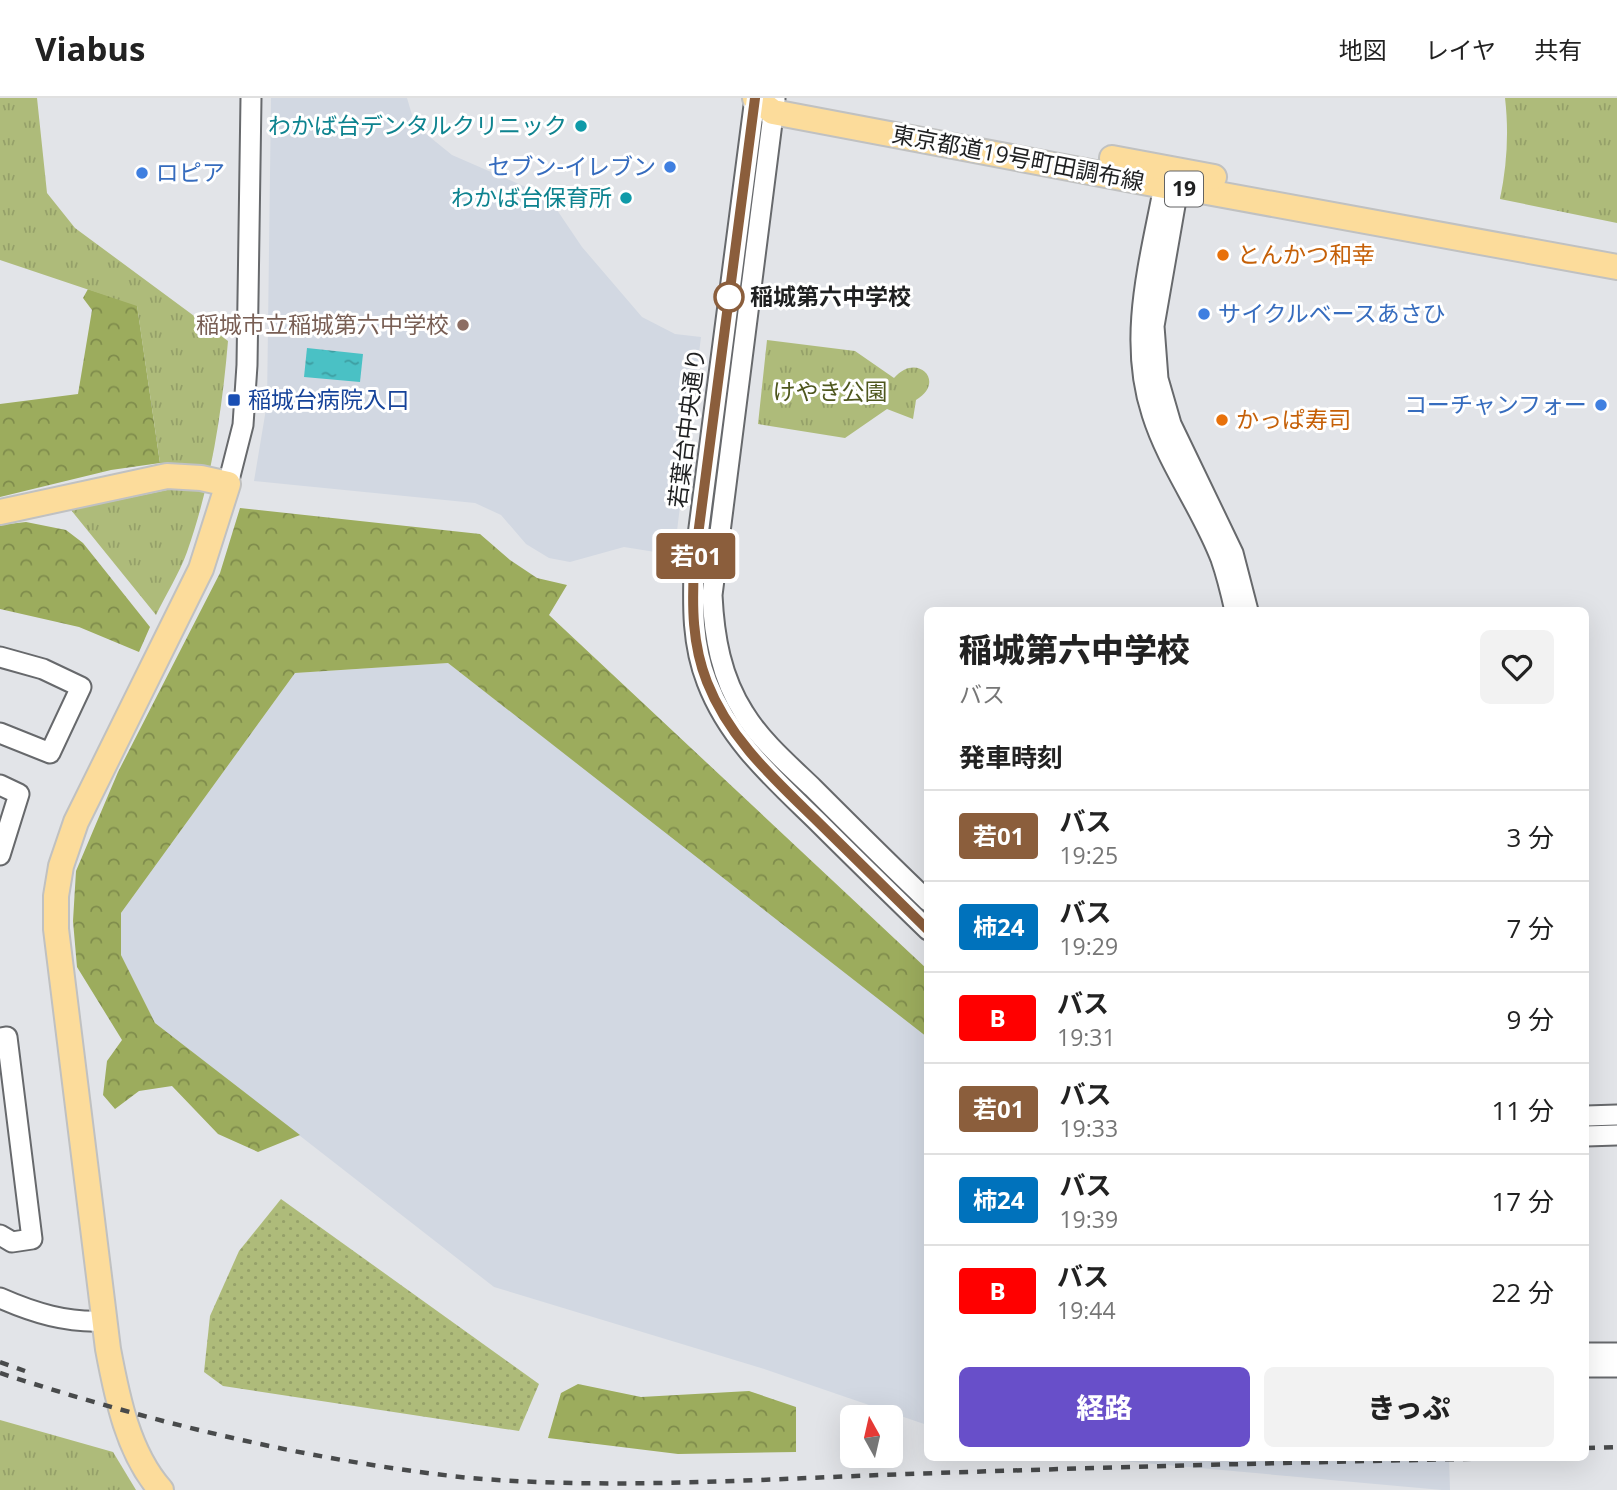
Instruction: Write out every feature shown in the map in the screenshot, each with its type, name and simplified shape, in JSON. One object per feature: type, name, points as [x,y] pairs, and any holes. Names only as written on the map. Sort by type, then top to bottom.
[{"type":"main road","name":"東京都道19号町田調布線","points":[[769,101],[1171,181],[1617,251]]},
{"type":"main road","name":"東京都道19号町田調布線","points":[[1171,181],[1209,192],[1617,267]]},
{"type":"main road","points":[[0,512],[167,476],[201,478],[228,484],[201,569],[76,822],[61,866],[58,886],[56,929],[104,1321],[114,1380],[130,1435],[141,1460],[162,1490]]},
{"type":"street","points":[[228,484],[243,425],[247,365],[251,98]]},
{"type":"street","name":"若葉台中央通り","points":[[769,101],[712,595],[714,630],[720,661],[744,715],[770,745],[924,897]]},
{"type":"street","name":"若葉台中央通り","points":[[769,101],[694,566],[693,614],[697,648],[706,680],[721,712],[754,760],[924,926]]},
{"type":"street","points":[[1171,181],[1147,275],[1140,330],[1145,388],[1152,415],[1171,459],[1221,558],[1234,607]]},
{"type":"street","points":[[1171,181],[1154,326],[1158,379],[1171,424],[1233,553],[1247,607]]},
{"type":"street","points":[[0,657],[43,669],[81,687],[50,753],[0,733]]},
{"type":"street","points":[[0,785],[19,794],[0,856]]},
{"type":"street","points":[[0,1038],[7,1037],[8,1121],[32,1239],[12,1242],[0,1235]]},
{"type":"street","points":[[1589,1116],[1617,1115]]},
{"type":"street","points":[[1589,1136],[1617,1135]]},
{"type":"street","points":[[0,1298],[60,1319],[104,1321]]},
{"type":"street","points":[[1589,1353],[1617,1353]]},
{"type":"street","points":[[1589,1367],[1617,1367]]},
{"type":"shaded area","name":"稲城市立稲城第六中学校","points":[[271,98],[407,98],[415,125],[452,155],[528,188],[557,210],[582,247],[642,317],[675,334],[701,337],[674,555],[624,547],[570,562],[549,558],[526,544],[501,515],[475,503],[254,481],[267,403]]},
{"type":"shaded area","points":[[448,663],[924,1031],[924,1424],[903,1417],[903,1405],[869,1405],[761,1368],[494,1287],[155,1023],[121,955],[121,913],[295,673]]},
{"type":"shaded area","points":[[1122,1461],[1449,1461],[1450,1490]]},
{"type":"green space","points":[[0,98],[37,98],[47,193],[75,228],[228,341],[219,421],[203,500],[184,560],[156,615],[71,510],[167,490],[160,463],[137,306],[0,260]]},
{"type":"green space","points":[[1505,98],[1617,98],[1617,223],[1500,199],[1507,148]]},
{"type":"green space","points":[[88,289],[137,305],[160,463],[111,470],[0,497],[0,404],[78,394],[92,310],[83,298]]},
{"type":"green space","name":"けやき公園","points":[[767,340],[855,351],[894,378],[903,370],[919,368],[929,378],[929,385],[925,393],[916,400],[913,419],[887,409],[845,438],[758,424]]},
{"type":"green space","points":[[240,508],[480,534],[510,560],[537,578],[567,585],[549,615],[924,966],[924,1035],[448,663],[295,673],[121,913],[121,955],[155,1023],[300,1135],[258,1152],[218,1134],[172,1086],[139,1091],[115,1109],[103,1095],[107,1061],[122,1040],[77,967],[73,921],[76,871],[118,772],[220,573]]},
{"type":"green space","points":[[26,522],[66,530],[83,543],[150,627],[139,652],[79,627],[0,609],[0,525]]},
{"type":"green space","points":[[281,1199],[539,1384],[519,1431],[223,1386],[204,1372],[210,1316],[239,1251]]},
{"type":"green space","points":[[578,1384],[641,1397],[749,1391],[796,1407],[796,1452],[678,1454],[548,1438],[561,1393]]},
{"type":"green space","points":[[0,1420],[113,1452],[136,1490],[0,1490]]},
{"type":"water","points":[[307,348],[363,354],[360,382],[304,377]]},
{"type":"railway","points":[[0,1362],[25,1371]]},
{"type":"railway","points":[[0,1373],[115,1408],[232,1438],[410,1471],[470,1478],[579,1483],[688,1482],[1376,1461]]},
{"type":"railway","points":[[1589,1448],[1617,1447]]},
{"type":"bus line","name":"若01","points":[[755,98],[694,566],[693,614],[697,648],[706,680],[721,712],[754,760],[924,926]]},
{"type":"place","name":"わかば台デンタルクリニック","points":[[581,126]]},
{"type":"place","name":"セブン-イレブン","points":[[670,167]]},
{"type":"place","name":"ロピア","points":[[142,173]]},
{"type":"place","name":"わかば台保育所","points":[[626,198]]},
{"type":"place","name":"とんかつ和幸","points":[[1223,255]]},
{"type":"place","name":"稲城第六中学校","points":[[729,297]]},
{"type":"place","name":"サイクルベースあさひ","points":[[1204,314]]},
{"type":"place","name":"稲城市立稲城第六中学校","points":[[463,325]]},
{"type":"place","name":"稲城台病院入口","points":[[234,400]]},
{"type":"place","name":"コーチャンフォー","points":[[1601,405]]},
{"type":"place","name":"かっぱ寿司","points":[[1222,420]]}]
